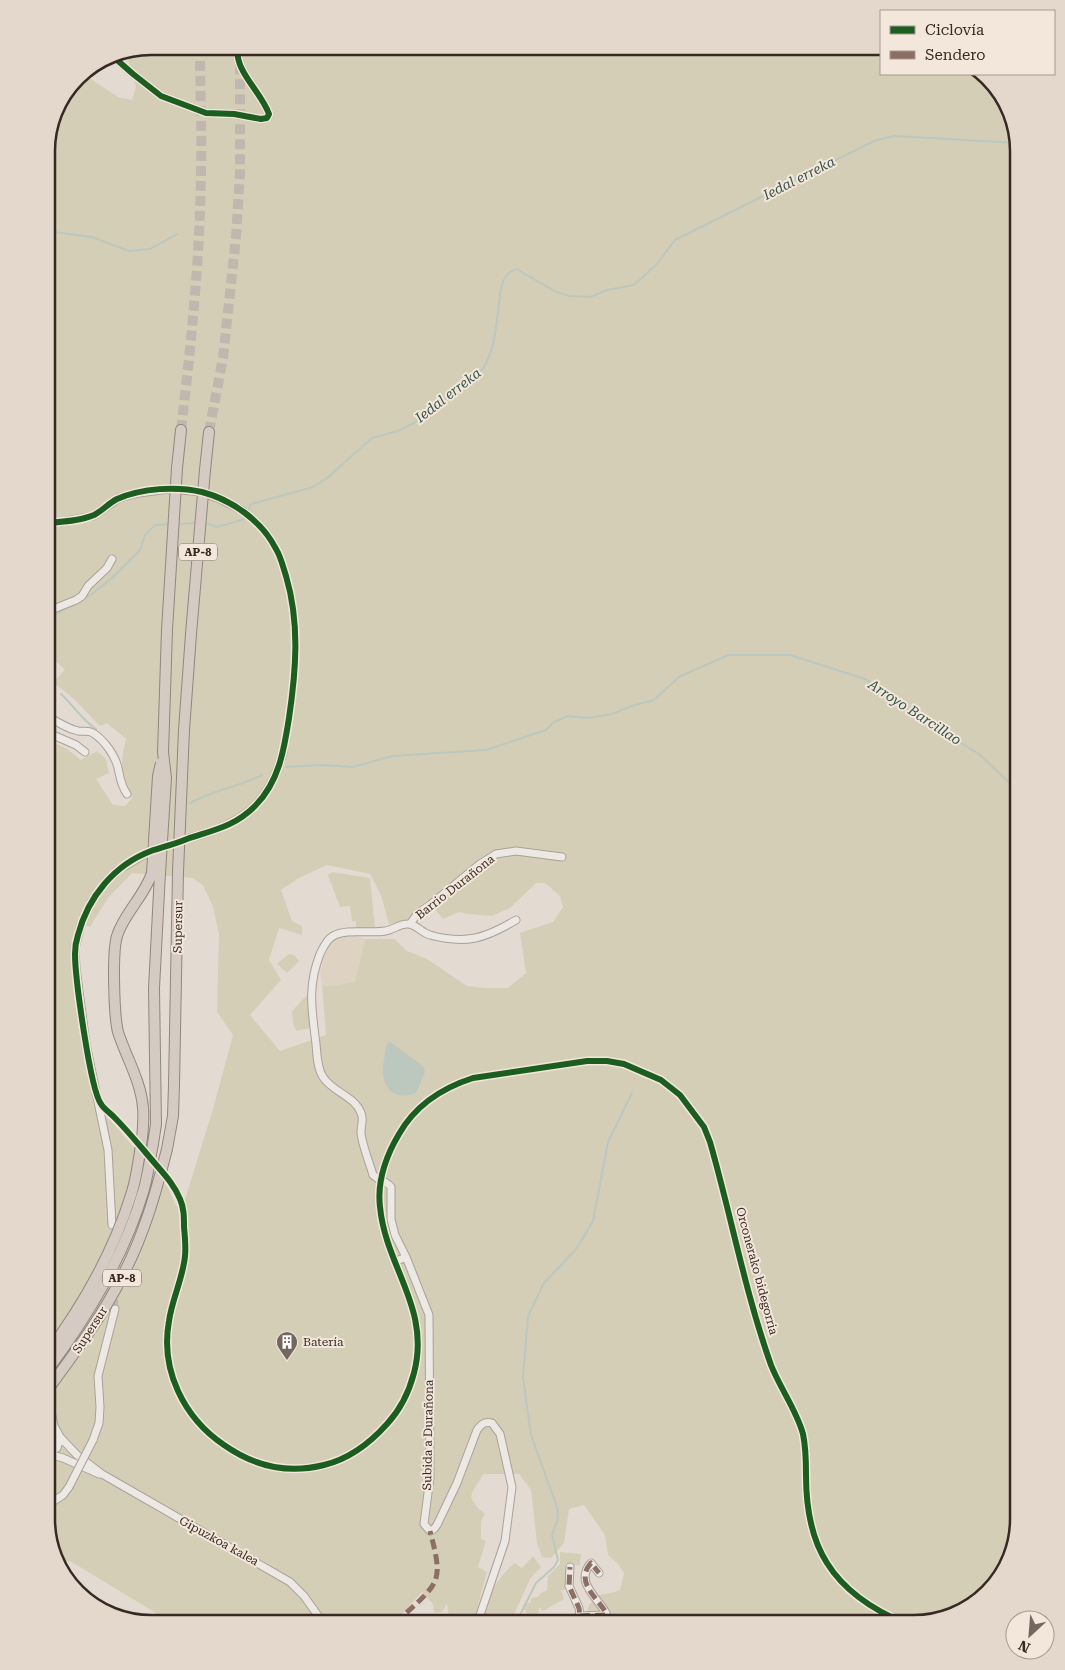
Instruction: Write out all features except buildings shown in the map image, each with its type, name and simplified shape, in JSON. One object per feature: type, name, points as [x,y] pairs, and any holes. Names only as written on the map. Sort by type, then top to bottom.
[{"type":"highway","name":"AP-8","points":[[55,1342],[74,1316],[103,1265],[131,1195],[142,1138],[143,1107],[138,1083],[118,1030],[114,959],[116,938],[122,924],[156,873],[158,776],[163,752],[177,468],[181,430]]},
{"type":"highway","name":"Supersur","points":[[55,1380],[98,1320],[124,1274],[156,1193],[173,1116],[178,872],[184,730],[209,432]]},
{"type":"highway","name":"Supersur","points":[[55,1360],[85,1318],[113,1269],[144,1188],[156,1124],[154,988],[156,873]]},
{"type":"street","points":[[118,61],[161,96],[206,113],[234,114],[260,119],[267,118],[269,114],[265,103],[240,66],[238,55]]},
{"type":"street","points":[[62,522],[93,516],[119,498],[169,489],[202,492],[243,511]]},
{"type":"street","points":[[55,608],[82,596],[88,586],[107,568],[112,560]]},
{"type":"street","points":[[55,721],[60,725],[80,731],[88,730],[94,734],[114,757],[118,766],[120,780],[127,794]]},
{"type":"street","points":[[55,736],[76,745],[85,752]]},
{"type":"street","points":[[189,838],[222,829],[253,808],[272,781],[284,752]]},
{"type":"street","name":"Barrio Durañona","points":[[410,924],[418,912],[430,905],[480,864],[496,854],[516,851],[562,857]]},
{"type":"street","points":[[106,882],[117,871],[147,852]]},
{"type":"street","name":"Barrio Durañona","points":[[389,1184],[377,1179],[373,1175],[361,1132],[362,1113],[357,1105],[328,1084],[322,1076],[311,999],[314,969],[325,944],[333,936],[351,932],[388,931],[405,924],[410,924],[429,935],[463,940],[481,938],[496,932],[516,920]]},
{"type":"street","points":[[81,925],[75,948],[76,968],[86,1044],[108,1150],[112,1225]]},
{"type":"street","name":"Subida a Durañona","points":[[389,1184],[391,1188],[391,1219],[402,1259],[429,1315],[430,1477],[424,1524],[427,1528],[430,1531],[437,1525],[457,1483],[481,1424],[487,1422],[492,1423],[496,1427],[500,1434],[508,1463],[512,1487],[505,1541],[480,1615]]},
{"type":"street","points":[[55,1500],[69,1487],[93,1440],[99,1422],[98,1376],[115,1309]]},
{"type":"street","points":[[55,1428],[60,1437],[77,1455],[102,1474]]},
{"type":"street","points":[[55,1449],[60,1437]]},
{"type":"street","points":[[55,1456],[95,1473],[102,1474]]},
{"type":"street","name":"Gipuzkoa kalea","points":[[102,1474],[290,1582],[304,1596],[318,1615]]},
{"type":"street","points":[[599,1573],[591,1563],[585,1572],[585,1579],[595,1600],[606,1613],[605,1615]]},
{"type":"street","points":[[570,1567],[569,1586],[579,1608],[580,1615]]},
{"type":"shaded area","points":[[144,55],[880,55],[880,75],[972,75],[994,97],[1000,108],[1005,120],[1010,144],[1010,1526],[1005,1550],[994,1573],[968,1599],[957,1605],[939,1612],[914,1615],[586,1615],[595,1598],[620,1590],[624,1573],[608,1555],[605,1535],[584,1505],[569,1509],[564,1543],[551,1558],[542,1557],[537,1543],[531,1490],[519,1474],[483,1474],[471,1497],[476,1506],[485,1514],[481,1522],[481,1539],[486,1541],[478,1567],[487,1572],[475,1615],[449,1615],[447,1604],[442,1612],[434,1613],[433,1604],[422,1592],[401,1615],[159,1615],[70,1561],[65,1562],[60,1550],[55,1526],[55,743],[67,749],[81,760],[97,751],[106,759],[109,773],[96,779],[113,805],[125,806],[132,798],[122,766],[126,739],[107,723],[100,726],[75,700],[55,684],[55,680],[65,670],[55,661],[55,144],[62,114],[71,97],[89,78],[118,97],[132,100],[136,87],[128,59]],"holes":[[[327,865],[370,874],[381,895],[389,924],[408,919],[415,909],[428,900],[443,919],[459,912],[492,916],[510,908],[536,883],[545,883],[560,896],[563,907],[553,922],[520,933],[526,973],[508,988],[467,986],[427,959],[407,951],[394,939],[365,939],[355,982],[332,986],[322,985],[326,1035],[280,1051],[250,1015],[281,980],[269,960],[279,928],[302,935],[302,926],[292,921],[281,890],[299,878]],[[132,873],[192,878],[203,885],[213,907],[219,934],[217,1012],[233,1035],[213,1109],[183,1206],[176,1206],[168,1188],[111,1121],[94,1106],[74,992],[72,953],[79,923],[90,927],[108,898]]]},
{"type":"shaded area","points":[[332,872],[370,878],[375,928],[356,930],[356,921],[352,921],[350,906],[340,907],[328,875]]},
{"type":"shaded area","points":[[357,936],[365,939],[355,983],[332,986],[322,985],[320,973],[326,950],[336,938]]},
{"type":"shaded area","points":[[289,954],[294,955],[299,961],[287,973],[277,964]]},
{"type":"shaded area","points":[[307,995],[311,1028],[296,1031],[292,1011]]},
{"type":"shaded area","points":[[389,1041],[423,1066],[425,1072],[416,1093],[399,1095],[393,1093],[385,1083],[383,1068]]},
{"type":"shaded area","points":[[560,1552],[581,1554],[580,1565],[567,1566],[565,1590],[561,1590],[564,1599],[545,1610],[542,1611],[541,1608],[538,1609],[540,1612],[528,1615],[522,1605],[531,1602],[531,1598],[538,1597],[542,1592],[547,1591],[548,1576],[560,1564]]},
{"type":"shaded area","points":[[533,1556],[541,1567],[530,1579],[514,1615],[484,1615],[492,1590],[503,1574],[515,1563],[522,1568]]},
{"type":"waterway","name":"Iedal erreka","points":[[205,523],[217,527],[245,519],[251,504],[313,487],[327,478],[372,438],[398,431],[414,423],[483,369],[493,345],[500,291],[503,281],[511,271],[517,269],[554,291],[569,296],[590,297],[607,290],[634,285],[657,264],[675,240],[876,140],[895,136],[1010,143]]},
{"type":"waterway","points":[[55,232],[92,237],[129,251],[150,249],[177,234]]},
{"type":"waterway","name":"Iedal erreka","points":[[177,524],[197,523]]},
{"type":"waterway","name":"Iedal erreka","points":[[55,615],[92,594],[111,579],[140,550],[145,535],[155,525],[170,524]]},
{"type":"waterway","name":"Arroyo Barcillao","points":[[286,767],[322,765],[353,767],[392,756],[486,750],[546,730],[554,722],[568,716],[588,718],[612,714],[654,700],[679,677],[728,655],[790,655],[865,679],[926,722],[979,754],[1010,783]]},
{"type":"waterway","name":"Arroyo Barcillao","points":[[61,694],[96,729]]},
{"type":"waterway","name":"Arroyo Barcillao","points":[[190,803],[262,775]]},
{"type":"waterway","points":[[520,1615],[536,1583],[554,1567],[558,1560],[552,1535],[558,1519],[557,1507],[531,1435],[523,1377],[528,1316],[544,1283],[577,1248],[593,1221],[608,1142],[632,1093]]},
{"type":"tunnel","points":[[181,430],[199,237],[201,156],[200,55]]},
{"type":"tunnel","points":[[209,432],[223,358],[236,237],[240,173],[240,60]]},
{"type":"tunnel","points":[[243,511],[262,526],[276,548],[284,570],[294,616],[295,661],[291,705],[283,752]]},
{"type":"tunnel","points":[[55,522],[61,522]]},
{"type":"tunnel","points":[[159,849],[189,838]]},
{"type":"tunnel","points":[[81,925],[91,900],[106,882]]},
{"type":"tunnel","points":[[114,1268],[115,1309]]},
{"type":"marked path","points":[[404,1615],[422,1599],[436,1578],[437,1561],[430,1531]]},
{"type":"marked path","points":[[599,1573],[591,1563],[586,1570],[585,1577],[589,1590],[606,1613],[605,1615]]},
{"type":"marked path","points":[[570,1567],[569,1586],[579,1608],[580,1615]]},
{"type":"cycle path","points":[[118,61],[161,96],[206,113],[267,118],[269,114],[265,105],[244,72],[238,55]]},
{"type":"cycle path","name":"Orconerako bidegorria","points":[[55,522],[89,517],[117,499],[148,490],[192,490],[224,500],[245,513],[263,529],[270,539],[279,555],[286,576],[293,611],[295,665],[289,718],[279,765],[270,787],[255,806],[239,819],[214,830],[151,851],[125,865],[104,884],[96,895],[82,921],[75,946],[80,1007],[92,1077],[97,1094],[102,1106],[124,1128],[175,1188],[182,1206],[185,1256],[169,1321],[168,1357],[178,1391],[197,1421],[210,1434],[235,1452],[259,1463],[284,1468],[311,1468],[324,1465],[342,1459],[366,1444],[396,1413],[410,1387],[418,1350],[417,1328],[412,1308],[390,1250],[384,1229],[379,1198],[386,1160],[394,1142],[406,1124],[430,1099],[451,1087],[473,1078],[587,1061],[607,1061],[624,1064],[661,1080],[680,1095],[704,1127],[718,1170],[746,1282],[771,1365],[797,1417],[803,1434],[808,1509],[817,1543],[827,1563],[843,1583],[862,1600],[888,1615]]},
{"type":"place","name":"Batería","points":[[287,1361]]}]
